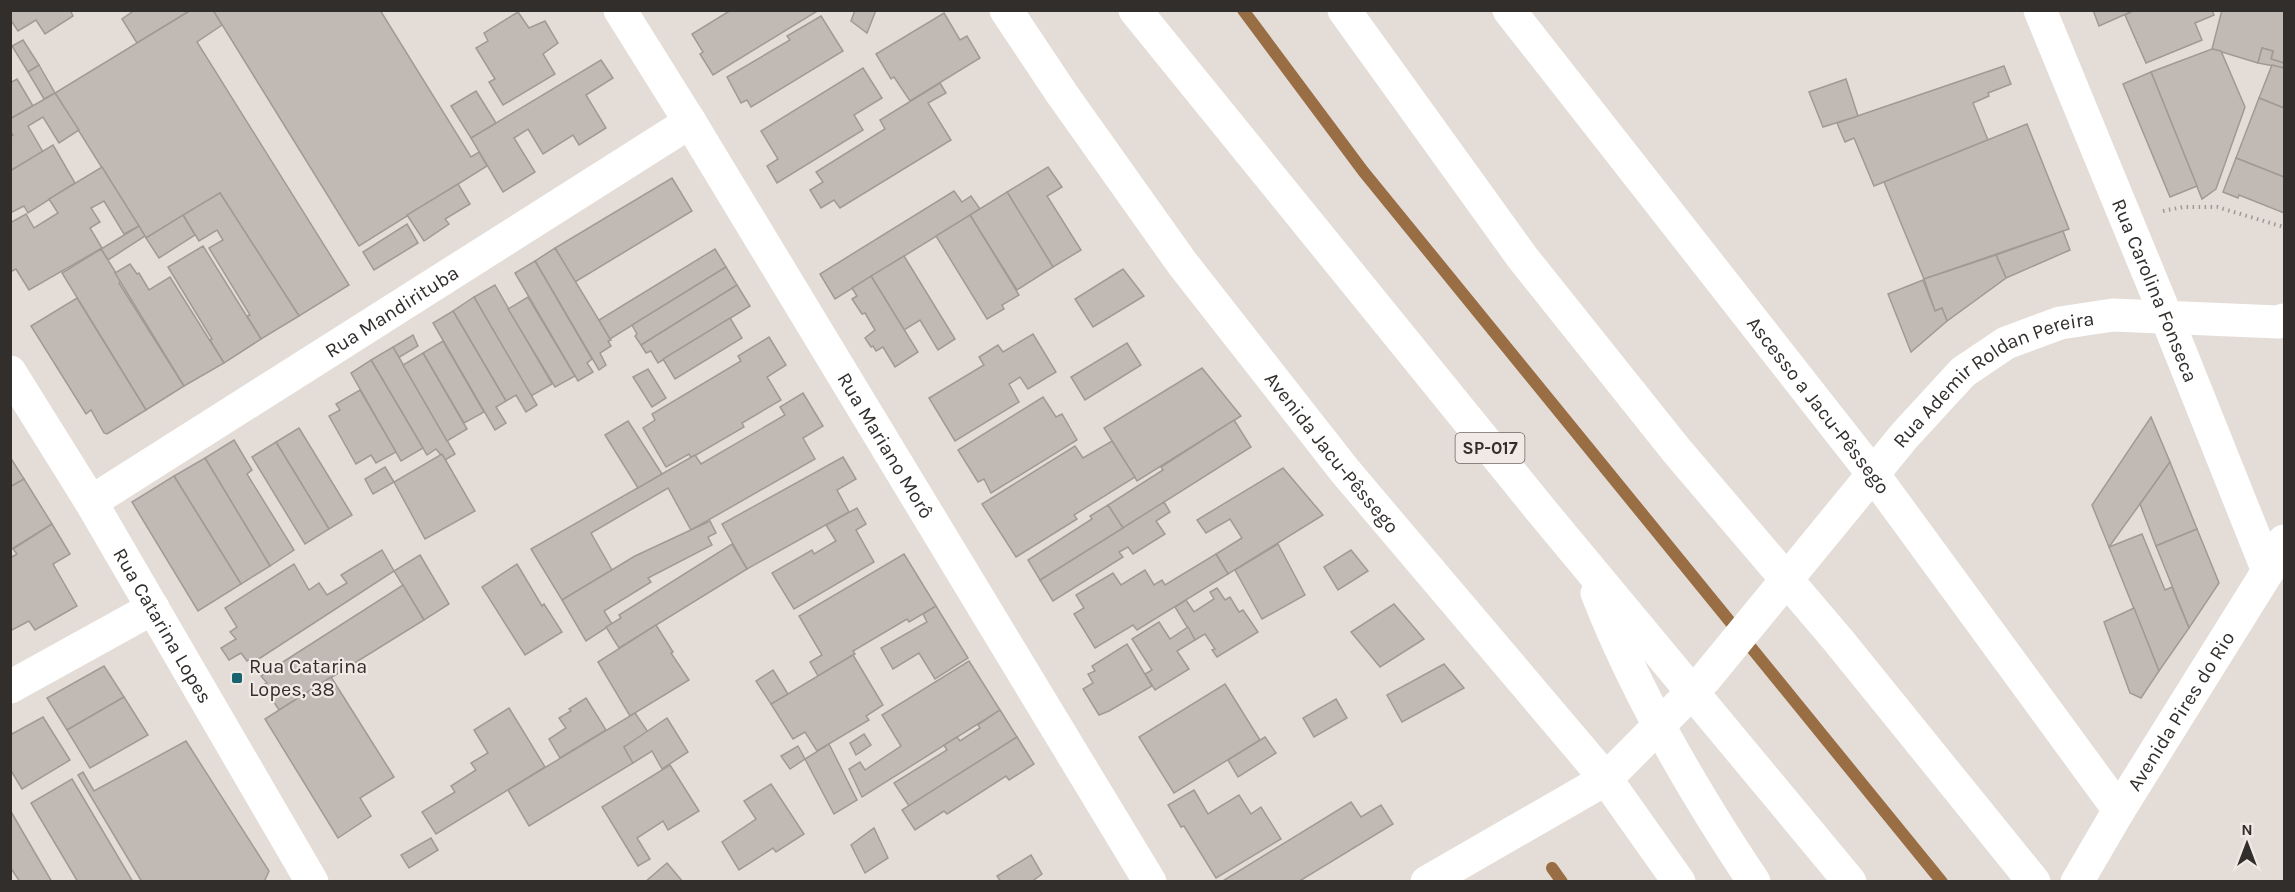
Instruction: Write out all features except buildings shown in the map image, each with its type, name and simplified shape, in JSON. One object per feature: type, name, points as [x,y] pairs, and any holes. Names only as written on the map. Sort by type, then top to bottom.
[{"type":"main road","name":"Rua Mariano Morô","points":[[620,10],[1150,882]]},
{"type":"main road","name":"Avenida Jacu-Pêssego","points":[[1006,10],[1062,94],[1189,272],[1345,471],[1606,779],[1679,882]]},
{"type":"main road","name":"SP-017","points":[[1135,10],[1354,282],[1850,882]]},
{"type":"main road","points":[[1344,10],[1522,257],[1677,451],[1838,640],[2034,882]]},
{"type":"main road","name":"Ascesso a Jacu-Pêssego","points":[[1509,10],[1873,474],[2119,810]]},
{"type":"main road","name":"Rua Carolina Fonseca","points":[[2040,10],[2268,571]]},
{"type":"main road","name":"Rua Mandirituba","points":[[92,502],[690,122]]},
{"type":"main road","name":"Rua Ademir Roldan Pereira","points":[[1427,882],[1606,779],[1705,678],[1905,435],[1963,372],[2006,343],[2060,322],[2113,315],[2278,322],[2284,320]]},
{"type":"main road","name":"Rua Catarina Lopes","points":[[10,372],[92,502],[312,882]]},
{"type":"main road","name":"Avenida Pires do Rio","points":[[2076,882],[2268,571],[2284,541]]},
{"type":"main road","points":[[1587,566],[1610,625],[1654,716],[1730,846],[1754,882]]},
{"type":"main road","points":[[10,687],[153,608]]},
{"type":"path","points":[[2126,218],[2183,207],[2217,207],[2284,227]]},
{"type":"waterway","points":[[1243,10],[1363,171],[1942,882]]},
{"type":"waterway","points":[[1552,868],[1562,882]]},
{"type":"place","name":"Rua Catarina Lopes, 38","points":[[237,678]]}]
